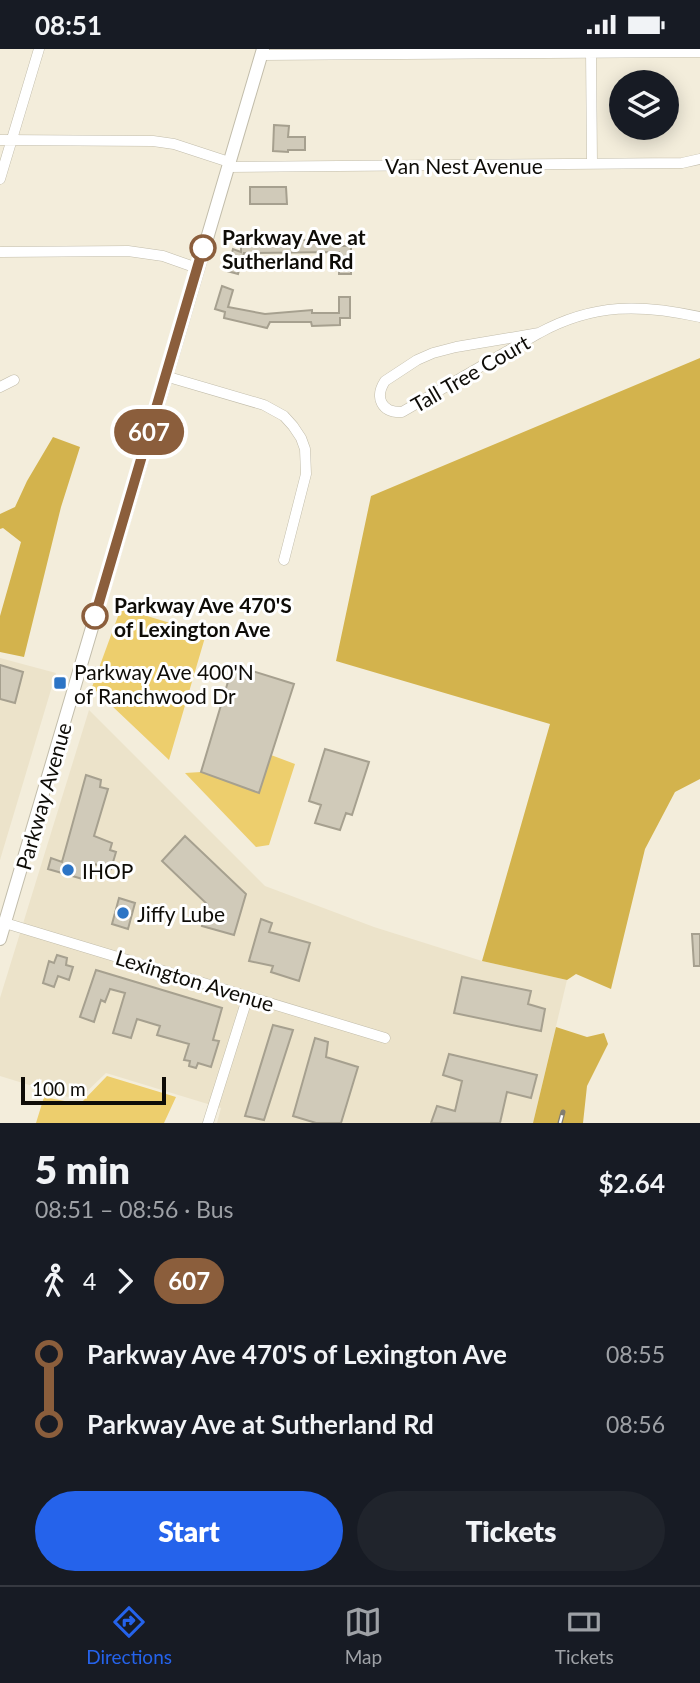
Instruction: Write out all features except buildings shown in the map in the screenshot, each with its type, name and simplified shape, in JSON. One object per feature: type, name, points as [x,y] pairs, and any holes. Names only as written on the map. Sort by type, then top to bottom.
[{"type":"main road","name":"Parkway Avenue","points":[[0,939],[2,922],[262,51]]},
{"type":"street","points":[[0,179],[39,49]]},
{"type":"street","points":[[262,51],[700,52]]},
{"type":"street","points":[[591,51],[592,164]]},
{"type":"street","name":"Van Nest Avenue","points":[[0,140],[153,141],[174,145],[228,164],[592,164],[682,163],[700,159]]},
{"type":"street","points":[[0,252],[128,251],[163,256],[197,268]]},
{"type":"street","name":"Tall Tree Court","points":[[540,333],[456,347],[417,360],[385,381],[379,394],[383,406],[395,412],[402,412],[569,318],[628,307],[700,317]]},
{"type":"street","points":[[165,376],[264,405],[284,416],[301,438],[306,474],[284,560]]},
{"type":"street","points":[[0,387],[14,380]]},
{"type":"street","name":"Lexington Avenue","points":[[2,922],[384,1038]]},
{"type":"street","points":[[208,1123],[248,996]]},
{"type":"shaded area","points":[[700,358],[700,779],[675,792],[645,849],[611,989],[576,974],[567,980],[482,961],[550,724],[336,661],[371,496]]},
{"type":"shaded area","points":[[53,437],[80,447],[61,507],[24,657],[0,652],[0,616],[21,542],[3,528],[0,529],[0,514],[15,507]]},
{"type":"shaded area","points":[[121,608],[206,634],[169,760],[92,687]]},
{"type":"shaded area","points":[[0,658],[56,673],[0,860]]},
{"type":"shaded area","points":[[89,710],[265,886],[374,927],[482,961],[567,980],[533,1123],[217,1123],[221,1108],[106,1073],[78,1100],[0,1076],[0,998]]},
{"type":"shaded area","points":[[271,755],[295,764],[269,845],[256,847],[185,773],[201,772],[258,793]]},
{"type":"shaded area","points":[[556,1027],[587,1037],[604,1033],[608,1044],[587,1086],[583,1123],[533,1123]]},
{"type":"shaded area","points":[[107,1076],[176,1097],[164,1123],[36,1123],[44,1097],[80,1104]]},
{"type":"railway","points":[[560,1123],[563,1112]]},
{"type":"bus line","name":"607","points":[[95,616],[203,248]]},
{"type":"place","name":"Parkway Ave at Sutherland Rd","points":[[203,248]]},
{"type":"place","name":"Parkway Ave 470'S of Lexington Ave","points":[[95,616]]},
{"type":"place","name":"Parkway Ave 400'N of Ranchwood Dr","points":[[60,683]]},
{"type":"place","name":"IHOP","points":[[68,870]]},
{"type":"place","name":"Jiffy Lube","points":[[123,913]]}]
